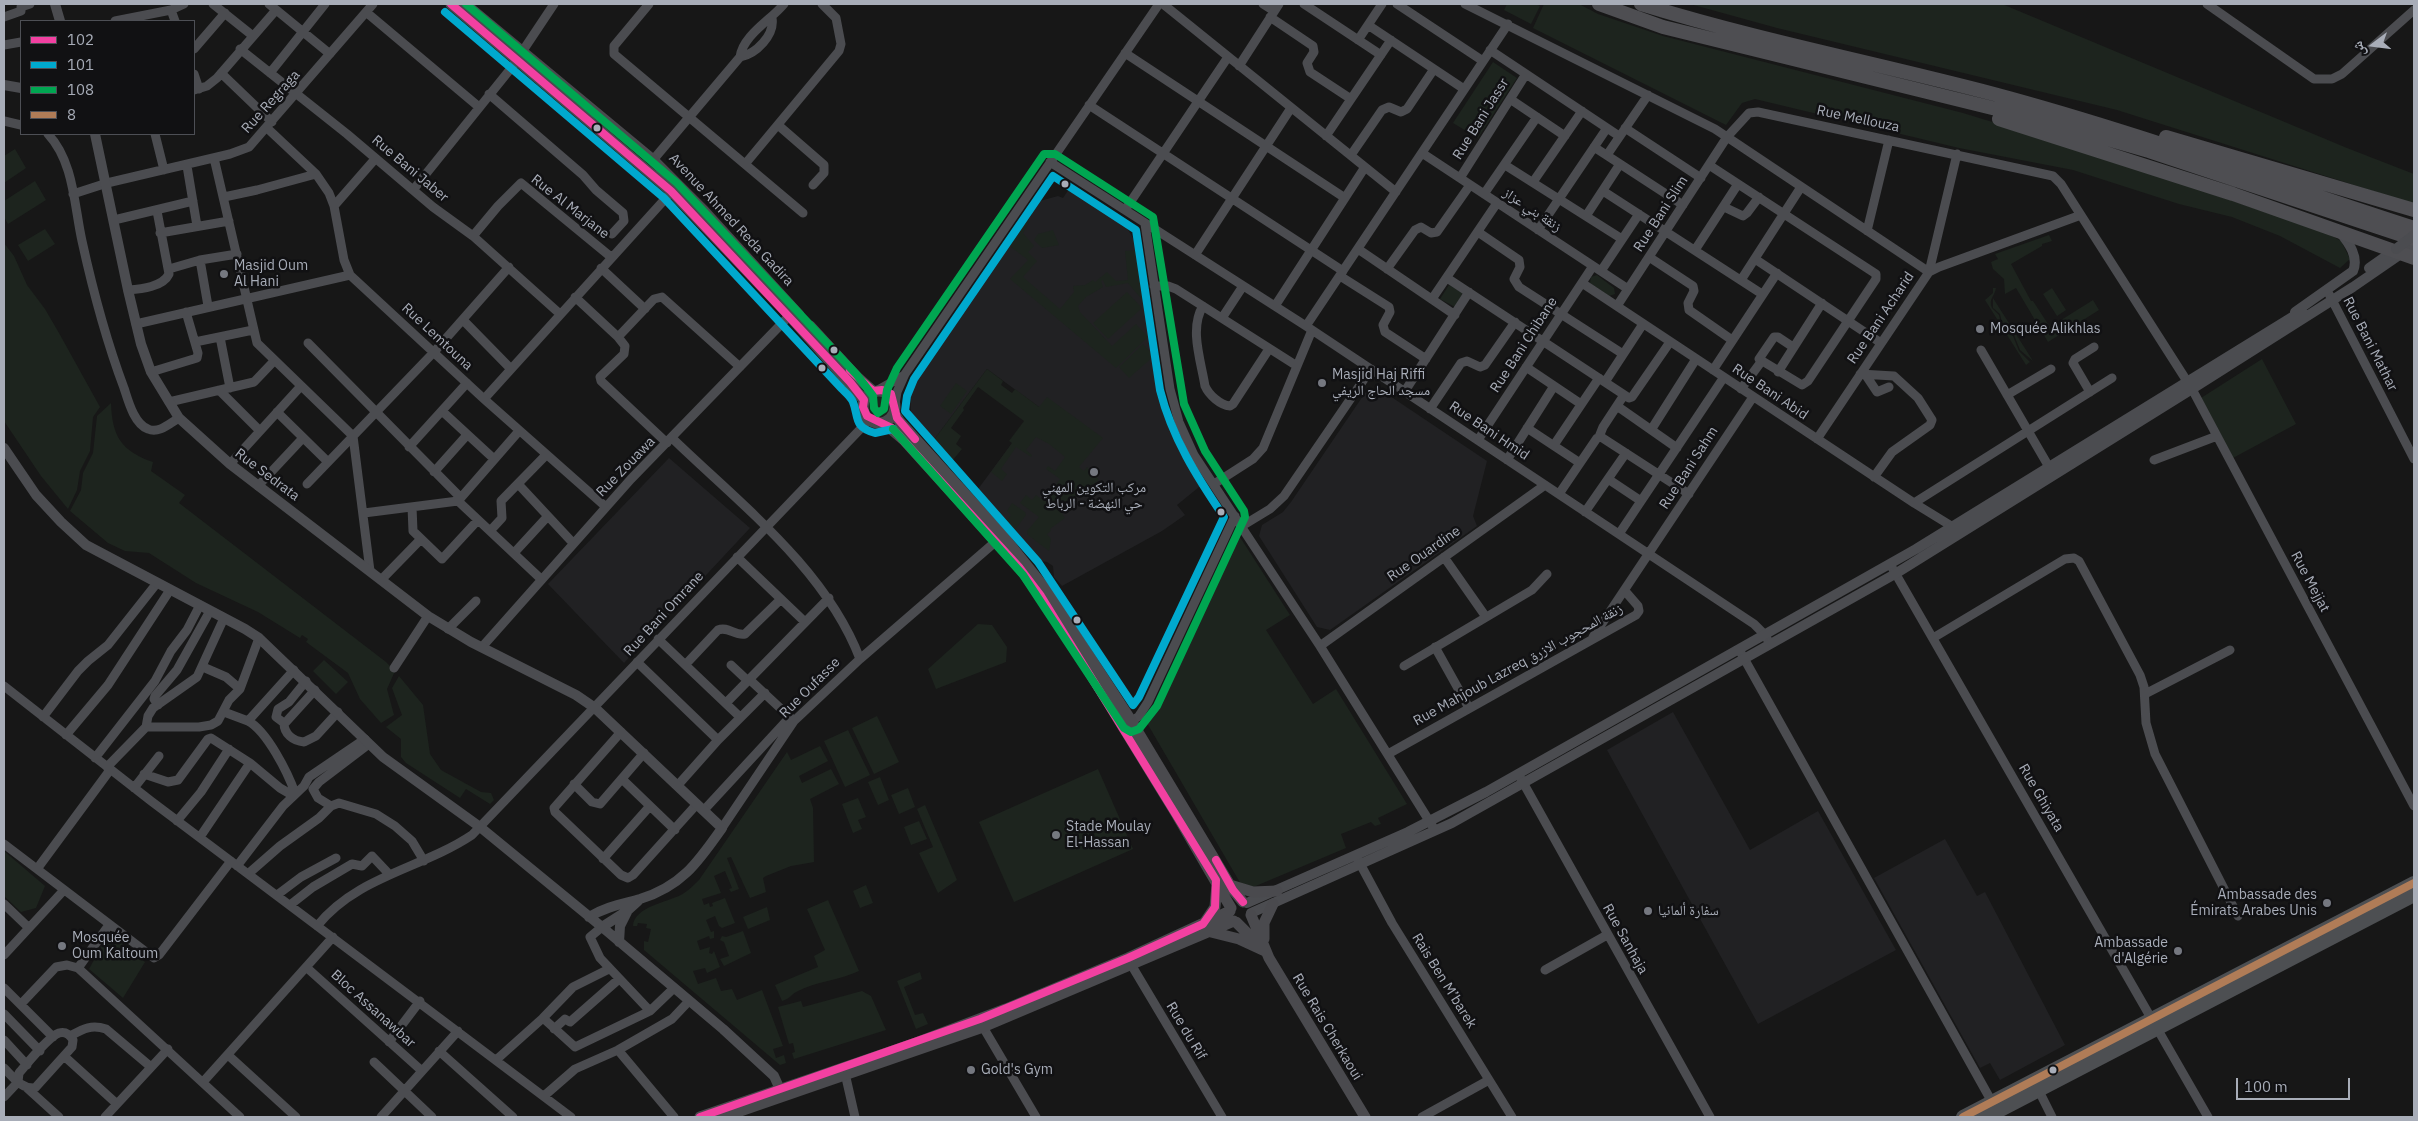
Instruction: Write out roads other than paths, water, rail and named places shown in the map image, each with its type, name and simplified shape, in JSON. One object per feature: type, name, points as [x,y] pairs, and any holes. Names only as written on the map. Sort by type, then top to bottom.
[{"type":"highway","points":[[1599,4],[1663,27],[2046,121],[2149,152],[2414,239]]},
{"type":"highway","points":[[1641,4],[1751,34],[1993,94],[2097,124],[2414,228]]},
{"type":"highway","points":[[1899,86],[1928,98],[2142,164],[2402,253]]},
{"type":"highway","points":[[2097,124],[2140,129],[2414,210]]},
{"type":"main road","name":"Avenue Ahmed Reda Gadira","points":[[451,4],[653,160],[675,187],[793,313],[856,376],[875,391]]},
{"type":"main road","name":"Avenue Ahmed Reda Gadira","points":[[465,4],[619,144],[675,187]]},
{"type":"main road","name":"Avenue Ahmed Reda Gadira","points":[[793,313],[864,400]]},
{"type":"main road","points":[[999,538],[904,440],[884,423],[870,420],[863,409],[864,400],[875,391],[889,394],[900,422],[1047,591],[1128,725],[1230,885],[1248,908],[1265,951]]},
{"type":"main road","points":[[884,423],[895,409]]},
{"type":"main road","points":[[1128,725],[1216,880],[1233,916],[1265,951]]},
{"type":"main road","points":[[1207,928],[1217,898],[1216,880]]},
{"type":"main road","points":[[1987,1117],[2039,1091],[2155,1024],[2414,883]]},
{"type":"main road","points":[[1230,885],[1253,892],[1277,891]]},
{"type":"main road","points":[[1963,1117],[2414,895]]},
{"type":"main road","points":[[1233,916],[1236,902],[1248,908]]},
{"type":"main road","points":[[1265,951],[1264,922],[1273,904]]},
{"type":"main road","points":[[1233,916],[1245,922],[1248,908]]},
{"type":"main road","points":[[700,1117],[782,1093],[983,1027],[1233,916]]},
{"type":"main road","points":[[1207,928],[1239,939],[1265,951]]},
{"type":"main road","name":"Rue Rais Cherkaoui","points":[[1265,951],[1365,1117]]},
{"type":"main road","points":[[844,1072],[1130,962]]},
{"type":"main road","points":[[723,1117],[782,1093]]},
{"type":"street","points":[[55,4],[60,20]]},
{"type":"street","points":[[120,20],[171,10],[184,4]]},
{"type":"street","points":[[214,4],[252,36]]},
{"type":"street","points":[[270,73],[323,4]]},
{"type":"street","name":"Rue Regraga","points":[[73,194],[106,183],[187,166],[249,147],[373,4]]},
{"type":"street","points":[[413,190],[519,55],[554,4]]},
{"type":"street","points":[[649,4],[614,46],[613,51],[803,213]]},
{"type":"street","points":[[653,160],[740,57],[756,50],[770,33],[772,18],[784,4]]},
{"type":"street","points":[[746,163],[839,51],[840,44],[836,18],[822,4]]},
{"type":"street","points":[[895,409],[897,392],[905,374],[1159,4]]},
{"type":"street","points":[[1163,4],[1396,192]]},
{"type":"street","points":[[1263,4],[1274,11],[1313,46],[1314,52],[1307,63],[1310,72],[1351,99]]},
{"type":"street","points":[[1304,4],[1315,7],[1381,55]]},
{"type":"street","points":[[1358,40],[1382,4]]},
{"type":"street","points":[[1397,4],[1483,61]]},
{"type":"street","points":[[1465,4],[1508,24],[1728,137],[1929,272],[1957,154]]},
{"type":"street","points":[[2207,4],[2314,79],[2332,79],[2342,74],[2414,10]]},
{"type":"street","points":[[4,17],[21,11],[24,5]]},
{"type":"street","points":[[196,89],[207,86],[221,73],[252,36],[272,7],[330,54]]},
{"type":"street","points":[[171,10],[175,20]]},
{"type":"street","points":[[1239,66],[1274,11]]},
{"type":"street","points":[[366,12],[479,107]]},
{"type":"street","points":[[195,48],[225,13]]},
{"type":"street","points":[[1214,484],[1261,452],[1297,366],[1309,328],[1342,273],[1508,24]]},
{"type":"street","points":[[1368,25],[1464,89]]},
{"type":"street","points":[[1326,136],[1391,40]]},
{"type":"street","points":[[4,45],[20,42]]},
{"type":"street","name":"Rue Bani Jaber","points":[[240,50],[473,236],[560,314]]},
{"type":"street","points":[[1490,50],[1619,136]]},
{"type":"street","points":[[1125,53],[1344,198]]},
{"type":"street","points":[[1125,210],[1228,56]]},
{"type":"street","points":[[1351,156],[1382,110],[1389,107],[1401,112],[1407,110],[1434,69]]},
{"type":"street","name":"Rue Lemtouna","points":[[221,73],[316,174],[328,192],[334,206],[344,260],[350,275],[484,399],[606,507]]},
{"type":"street","name":"Rue Bani Jassr","points":[[1460,178],[1526,74]]},
{"type":"street","points":[[4,85],[20,88]]},
{"type":"street","points":[[489,94],[583,175],[596,190],[623,213],[624,221],[612,234]]},
{"type":"street","points":[[1606,155],[1648,95]]},
{"type":"street","points":[[1510,99],[1565,136]]},
{"type":"street","points":[[1089,105],[1311,250],[1389,307],[1390,312],[1383,325],[1385,332],[1426,359]]},
{"type":"street","points":[[1195,255],[1291,108]]},
{"type":"street","points":[[1533,182],[1582,111]]},
{"type":"street","name":"Rue Mellouza","points":[[1728,137],[1746,114],[1755,112],[2052,176],[2061,184],[2181,371]]},
{"type":"street","points":[[1484,194],[1537,117]]},
{"type":"street","points":[[4,122],[20,125]]},
{"type":"street","points":[[778,125],[824,165],[824,173],[813,186]]},
{"type":"street","points":[[1538,230],[1607,128]]},
{"type":"street","points":[[1625,128],[1701,178]]},
{"type":"street","points":[[49,135],[62,152],[103,327],[116,368],[137,418],[142,426],[155,431],[179,418]]},
{"type":"street","name":"Rue Sedrata","points":[[95,135],[136,324],[152,372],[179,418],[230,464],[428,616],[448,629],[546,679],[595,708],[722,828]]},
{"type":"street","points":[[155,135],[164,170]]},
{"type":"street","name":"Rue Bani Slim","points":[[1617,306],[1728,137]]},
{"type":"street","points":[[1867,231],[1889,140]]},
{"type":"street","points":[[1594,147],[1683,205]]},
{"type":"street","name":"زنقة بني عزاز","points":[[1422,153],[1628,290]]},
{"type":"street","points":[[214,158],[253,330],[260,347],[352,436],[364,513],[370,571]]},
{"type":"street","points":[[334,206],[376,159]]},
{"type":"street","name":"Rue Bani Hmid","points":[[1050,162],[1371,369],[1649,554],[1765,636]]},
{"type":"street","points":[[1505,164],[1622,239]]},
{"type":"street","points":[[1586,216],[1620,164]]},
{"type":"street","points":[[1709,165],[1876,274],[1876,279],[1806,383],[1800,385],[1761,362]]},
{"type":"street","points":[[187,166],[198,226]]},
{"type":"street","points":[[1275,306],[1365,167]]},
{"type":"street","points":[[224,197],[316,174]]},
{"type":"street","name":"Rue Al Marjane","points":[[473,236],[521,183],[611,257]]},
{"type":"street","points":[[1388,269],[1415,230],[1421,227],[1433,233],[1439,230],[1470,184]]},
{"type":"street","points":[[1695,250],[1738,184]]},
{"type":"street","points":[[1741,280],[1801,186]]},
{"type":"street","points":[[484,399],[675,187]]},
{"type":"street","points":[[1603,190],[1762,294]]},
{"type":"street","points":[[1724,207],[1743,216],[1748,213],[1759,197]]},
{"type":"street","points":[[114,220],[193,201]]},
{"type":"street","points":[[1432,300],[1497,203]]},
{"type":"street","points":[[128,290],[164,281],[169,274],[157,211]]},
{"type":"street","name":"Rue Bani Chibane","points":[[1478,440],[1582,283],[1597,269],[1622,239],[1639,214]]},
{"type":"street","name":"Rue Bani Acharid","points":[[1817,439],[1863,374],[1881,343],[1929,272],[1939,266],[2081,216]]},
{"type":"street","points":[[160,233],[229,221]]},
{"type":"street","points":[[1145,224],[1170,389],[1176,412],[1194,455],[1320,646],[1435,831]]},
{"type":"street","points":[[1478,232],[1518,260],[1520,267],[1514,280],[1517,285],[1623,354]]},
{"type":"street","points":[[2292,317],[2298,309],[2353,271],[2354,256],[2346,239],[2339,232]]},
{"type":"street","points":[[2402,253],[2414,235]]},
{"type":"street","points":[[1248,908],[1277,891],[1435,831],[1524,783],[1742,654],[1765,636],[1952,528],[2189,385],[2414,245]]},
{"type":"street","points":[[1358,249],[1455,315]]},
{"type":"street","points":[[169,269],[200,260],[237,254]]},
{"type":"street","points":[[1649,257],[1693,286],[1694,291],[1687,306],[1689,310],[1732,340]]},
{"type":"street","points":[[1755,258],[1881,343]]},
{"type":"street","points":[[200,260],[208,306]]},
{"type":"street","points":[[308,484],[434,352],[509,267]]},
{"type":"street","points":[[601,268],[645,309]]},
{"type":"street","points":[[1713,370],[1777,273]]},
{"type":"street","points":[[136,324],[350,275]]},
{"type":"street","points":[[1447,278],[1624,395],[1632,397],[1670,342]]},
{"type":"street","name":"Rue Bani Abid","points":[[1582,283],[1952,528]]},
{"type":"street","points":[[1154,286],[1172,287],[1297,366]]},
{"type":"street","points":[[1222,318],[1243,286]]},
{"type":"street","points":[[1405,392],[1469,292]]},
{"type":"street","points":[[575,297],[618,337],[625,346],[626,352],[600,377],[600,380],[765,528],[812,577],[829,598],[848,631],[860,659]]},
{"type":"street","points":[[618,337],[657,297],[664,298],[740,367]]},
{"type":"street","points":[[1765,636],[1898,578],[1952,528],[2049,467],[2189,385],[2292,317],[2330,297]]},
{"type":"street","name":"Rue Bani Mathar","points":[[2330,297],[2414,459]]},
{"type":"street","points":[[1778,372],[1822,303]]},
{"type":"street","points":[[1203,306],[1198,315],[1196,325],[1205,386],[1210,395],[1224,406],[1233,404],[1269,349]]},
{"type":"street","points":[[152,372],[196,360],[198,354],[186,312]]},
{"type":"street","name":"Rue Zouawa","points":[[482,647],[606,507],[793,313]]},
{"type":"street","points":[[463,320],[510,368]]},
{"type":"street","points":[[1430,409],[1461,363],[1466,361],[1478,366],[1485,365],[1515,322]]},
{"type":"street","points":[[1554,445],[1581,404],[1623,354],[1643,324]]},
{"type":"street","points":[[195,342],[253,330]]},
{"type":"street","points":[[1742,389],[1761,362],[1760,356],[1774,337],[1778,336],[1793,347]]},
{"type":"street","points":[[220,337],[230,388]]},
{"type":"street","points":[[308,343],[434,472],[478,520],[541,579]]},
{"type":"street","points":[[2090,392],[2073,363],[2075,359],[2094,347]]},
{"type":"street","points":[[1981,350],[2049,467]]},
{"type":"street","points":[[1651,430],[1696,359]]},
{"type":"street","points":[[169,402],[254,382],[274,361]]},
{"type":"street","points":[[1526,368],[1581,404]]},
{"type":"street","points":[[1242,526],[1270,509],[1284,496],[1371,369]]},
{"type":"street","points":[[2007,395],[2051,369]]},
{"type":"street","name":"Rue Mejjat","points":[[2181,371],[2414,806]]},
{"type":"street","points":[[875,391],[905,374]]},
{"type":"street","points":[[1863,374],[1877,392],[1882,392],[1889,387]]},
{"type":"street","points":[[1863,374],[1899,378],[1907,389],[1918,398],[1932,420],[1930,425],[1892,452],[1874,477]]},
{"type":"street","points":[[1619,534],[1724,377]]},
{"type":"street","points":[[1914,504],[2112,378]]},
{"type":"street","points":[[409,447],[467,383]]},
{"type":"street","points":[[230,464],[302,386]]},
{"type":"street","points":[[1507,460],[1554,386]]},
{"type":"street","points":[[219,390],[260,431]]},
{"type":"street","points":[[1559,494],[1599,437],[1603,427],[1624,395]]},
{"type":"street","name":"Rue Bani Sahm","points":[[1592,639],[1753,397]]},
{"type":"street","points":[[1617,406],[1677,448]]},
{"type":"street","points":[[442,411],[494,458]]},
{"type":"street","points":[[277,412],[302,439],[328,462]]},
{"type":"street","name":"Rue Bani Omrane","points":[[317,926],[344,898],[389,874],[448,851],[472,835],[595,708],[658,638],[870,420]]},
{"type":"street","points":[[1527,428],[1580,463]]},
{"type":"street","points":[[364,513],[459,499],[519,430]]},
{"type":"street","points":[[434,472],[467,435]]},
{"type":"street","points":[[2154,460],[2217,436]]},
{"type":"street","points":[[1599,437],[1689,494]]},
{"type":"street","points":[[258,486],[302,439]]},
{"type":"street","points":[[4,448],[36,496],[86,545],[259,638],[383,757],[480,827],[602,927],[764,1066],[774,1076],[782,1093]]},
{"type":"street","points":[[1585,512],[1626,453]]},
{"type":"street","points":[[490,531],[502,518],[501,501],[546,455]]},
{"type":"street","points":[[1608,479],[1641,502]]},
{"type":"street","points":[[518,485],[573,543]]},
{"type":"street","name":"Rue Ouardine","points":[[1320,646],[1545,485]]},
{"type":"street","points":[[412,507],[412,528],[420,540],[442,559],[478,520]]},
{"type":"street","points":[[514,553],[548,516]]},
{"type":"street","points":[[1128,725],[1148,702],[1235,516]]},
{"type":"street","name":"Rue Oufasse","points":[[589,917],[606,908],[641,899],[664,889],[692,869],[722,828],[792,719],[999,538]]},
{"type":"street","points":[[381,580],[420,540]]},
{"type":"street","points":[[737,557],[805,622]]},
{"type":"street","points":[[1444,557],[1486,617]]},
{"type":"street","points":[[1933,638],[2065,559],[2074,558],[2081,564],[2140,674],[2145,694],[2146,723],[2155,754],[2238,916]]},
{"type":"street","name":"Rue Ghiyata","points":[[1890,564],[2208,1117]]},
{"type":"street","points":[[1404,666],[1532,590],[1547,574]]},
{"type":"street","points":[[44,717],[88,660],[115,637],[157,583]]},
{"type":"street","points":[[66,735],[108,685],[170,590]]},
{"type":"street","name":"Rue Mahjoub Lazreq زنقة المحجوب الازرق","points":[[1388,754],[1638,613],[1638,606],[1625,591]]},
{"type":"street","points":[[726,703],[829,598]]},
{"type":"street","points":[[686,664],[718,630],[723,628],[739,635],[745,634],[781,599]]},
{"type":"street","points":[[448,629],[476,601]]},
{"type":"street","points":[[95,758],[155,681],[171,651],[187,630],[200,605]]},
{"type":"street","points":[[158,704],[154,699],[155,696],[177,670],[210,610]]},
{"type":"street","points":[[394,668],[428,616]]},
{"type":"street","points":[[37,869],[109,768],[146,727],[148,716],[153,708],[197,677],[224,618]]},
{"type":"street","points":[[146,727],[175,729],[211,725],[224,712],[229,700],[238,694],[259,638]]},
{"type":"street","points":[[658,638],[740,717]]},
{"type":"street","points":[[1435,647],[1469,708]]},
{"type":"street","points":[[2145,694],[2230,650]]},
{"type":"street","points":[[1248,908],[1273,904],[1359,860],[1742,654]]},
{"type":"street","points":[[1742,654],[1992,1102]]},
{"type":"street","points":[[637,662],[718,740]]},
{"type":"street","points":[[621,732],[554,806],[554,810],[623,877],[628,878],[675,830],[792,719],[765,693],[731,665]]},
{"type":"street","points":[[203,667],[226,677],[240,689]]},
{"type":"street","points":[[248,721],[294,670]]},
{"type":"street","points":[[306,682],[289,702],[278,709],[276,717],[284,723],[285,731],[288,735],[304,742],[316,736],[338,712]]},
{"type":"street","points":[[4,686],[134,788],[420,1001],[571,1117]]},
{"type":"street","points":[[284,723],[315,690]]},
{"type":"street","points":[[678,785],[718,740],[765,693]]},
{"type":"street","points":[[224,712],[248,721],[258,728],[287,770],[294,794]]},
{"type":"street","points":[[144,774],[172,783],[178,780],[208,739],[214,739],[250,763],[280,788],[294,794]]},
{"type":"street","points":[[4,844],[151,957],[156,957],[234,863],[294,794],[304,786],[309,776],[367,742]]},
{"type":"street","points":[[331,806],[318,798],[313,789],[367,742]]},
{"type":"street","points":[[177,820],[206,786],[229,749]]},
{"type":"street","points":[[574,784],[592,802],[598,805],[644,753]]},
{"type":"street","points":[[134,788],[159,756]]},
{"type":"street","points":[[200,838],[250,763]]},
{"type":"street","name":"Rue Sanhaja","points":[[1518,774],[1710,1117]]},
{"type":"street","points":[[622,779],[675,830]]},
{"type":"street","points":[[248,874],[331,806],[339,803],[376,814],[395,826],[412,841],[424,861]]},
{"type":"street","points":[[604,858],[650,806]]},
{"type":"street","points":[[290,905],[350,864],[362,866],[372,856],[389,874]]},
{"type":"street","points":[[277,895],[301,877],[336,858]]},
{"type":"street","name":"Rais Ben M’barek","points":[[1359,860],[1392,923],[1512,1117]]},
{"type":"street","points":[[4,955],[64,890]]},
{"type":"street","name":"Rue Oufasse","points":[[602,927],[627,911],[641,899]]},
{"type":"street","points":[[4,904],[30,928]]},
{"type":"street","points":[[619,942],[620,926],[627,911]]},
{"type":"street","points":[[78,968],[110,925]]},
{"type":"street","points":[[602,927],[590,937],[600,958],[650,1011]]},
{"type":"street","points":[[1545,970],[1607,934]]},
{"type":"street","points":[[203,1082],[333,937]]},
{"type":"street","name":"Rue du Rif","points":[[1130,962],[1222,1117]]},
{"type":"street","points":[[21,1004],[56,967],[67,965],[78,968],[240,1117]]},
{"type":"street","name":"Bloc Assanawbar","points":[[306,967],[422,1071]]},
{"type":"street","points":[[496,1060],[543,1018],[573,987],[610,969]]},
{"type":"street","points":[[554,1029],[564,1020],[570,1022],[619,979]]},
{"type":"street","points":[[4,988],[53,1037]]},
{"type":"street","points":[[543,1018],[575,1047],[650,1011],[674,988]]},
{"type":"street","points":[[389,1042],[420,1001]]},
{"type":"street","points":[[544,1096],[575,1068],[618,1050],[672,1019],[689,1001]]},
{"type":"street","points":[[4,1014],[40,1050]]},
{"type":"street","points":[[70,1036],[88,1027],[106,1029],[151,1067]]},
{"type":"street","points":[[983,1027],[1036,1117]]},
{"type":"street","points":[[381,1117],[458,1030]]},
{"type":"street","points":[[4,1097],[18,1082],[19,1073],[26,1064],[53,1037],[62,1033],[70,1036],[74,1043],[72,1047],[36,1087],[27,1088]]},
{"type":"street","points":[[4,1040],[26,1064]]},
{"type":"street","points":[[105,1117],[168,1049]]},
{"type":"street","points":[[618,1050],[674,1117]]},
{"type":"street","points":[[439,1051],[513,1117]]},
{"type":"street","points":[[228,1055],[296,1117]]},
{"type":"street","points":[[64,1056],[117,1104]]},
{"type":"street","points":[[374,1062],[432,1117]]},
{"type":"street","points":[[4,1068],[60,1117]]},
{"type":"street","points":[[844,1072],[855,1117]]},
{"type":"street","points":[[1422,1117],[1489,1080]]},
{"type":"street","points":[[2039,1091],[2052,1117]]},
{"type":"place","name":"Masjid Oum Al Hani","points":[[224,274]]},
{"type":"place","name":"Mosquée Alikhlas","points":[[1980,329]]},
{"type":"place","name":"Masjid Haj Riffi مسجد الحاج الريفي","points":[[1322,383]]},
{"type":"place","name":"مركب التكوين المهني حي النهضة - الرباط","points":[[1094,472]]},
{"type":"place","name":"Stade Moulay El-Hassan","points":[[1056,835]]},
{"type":"place","name":"Ambassade des Émirats Arabes Unis","points":[[2327,903]]},
{"type":"place","name":"سفارة ألمانيا","points":[[1648,911]]},
{"type":"place","name":"Mosquée Oum Kaltoum","points":[[62,946]]},
{"type":"place","name":"Ambassade d'Algérie","points":[[2178,951]]},
{"type":"place","name":"Gold's Gym","points":[[971,1070]]}]
